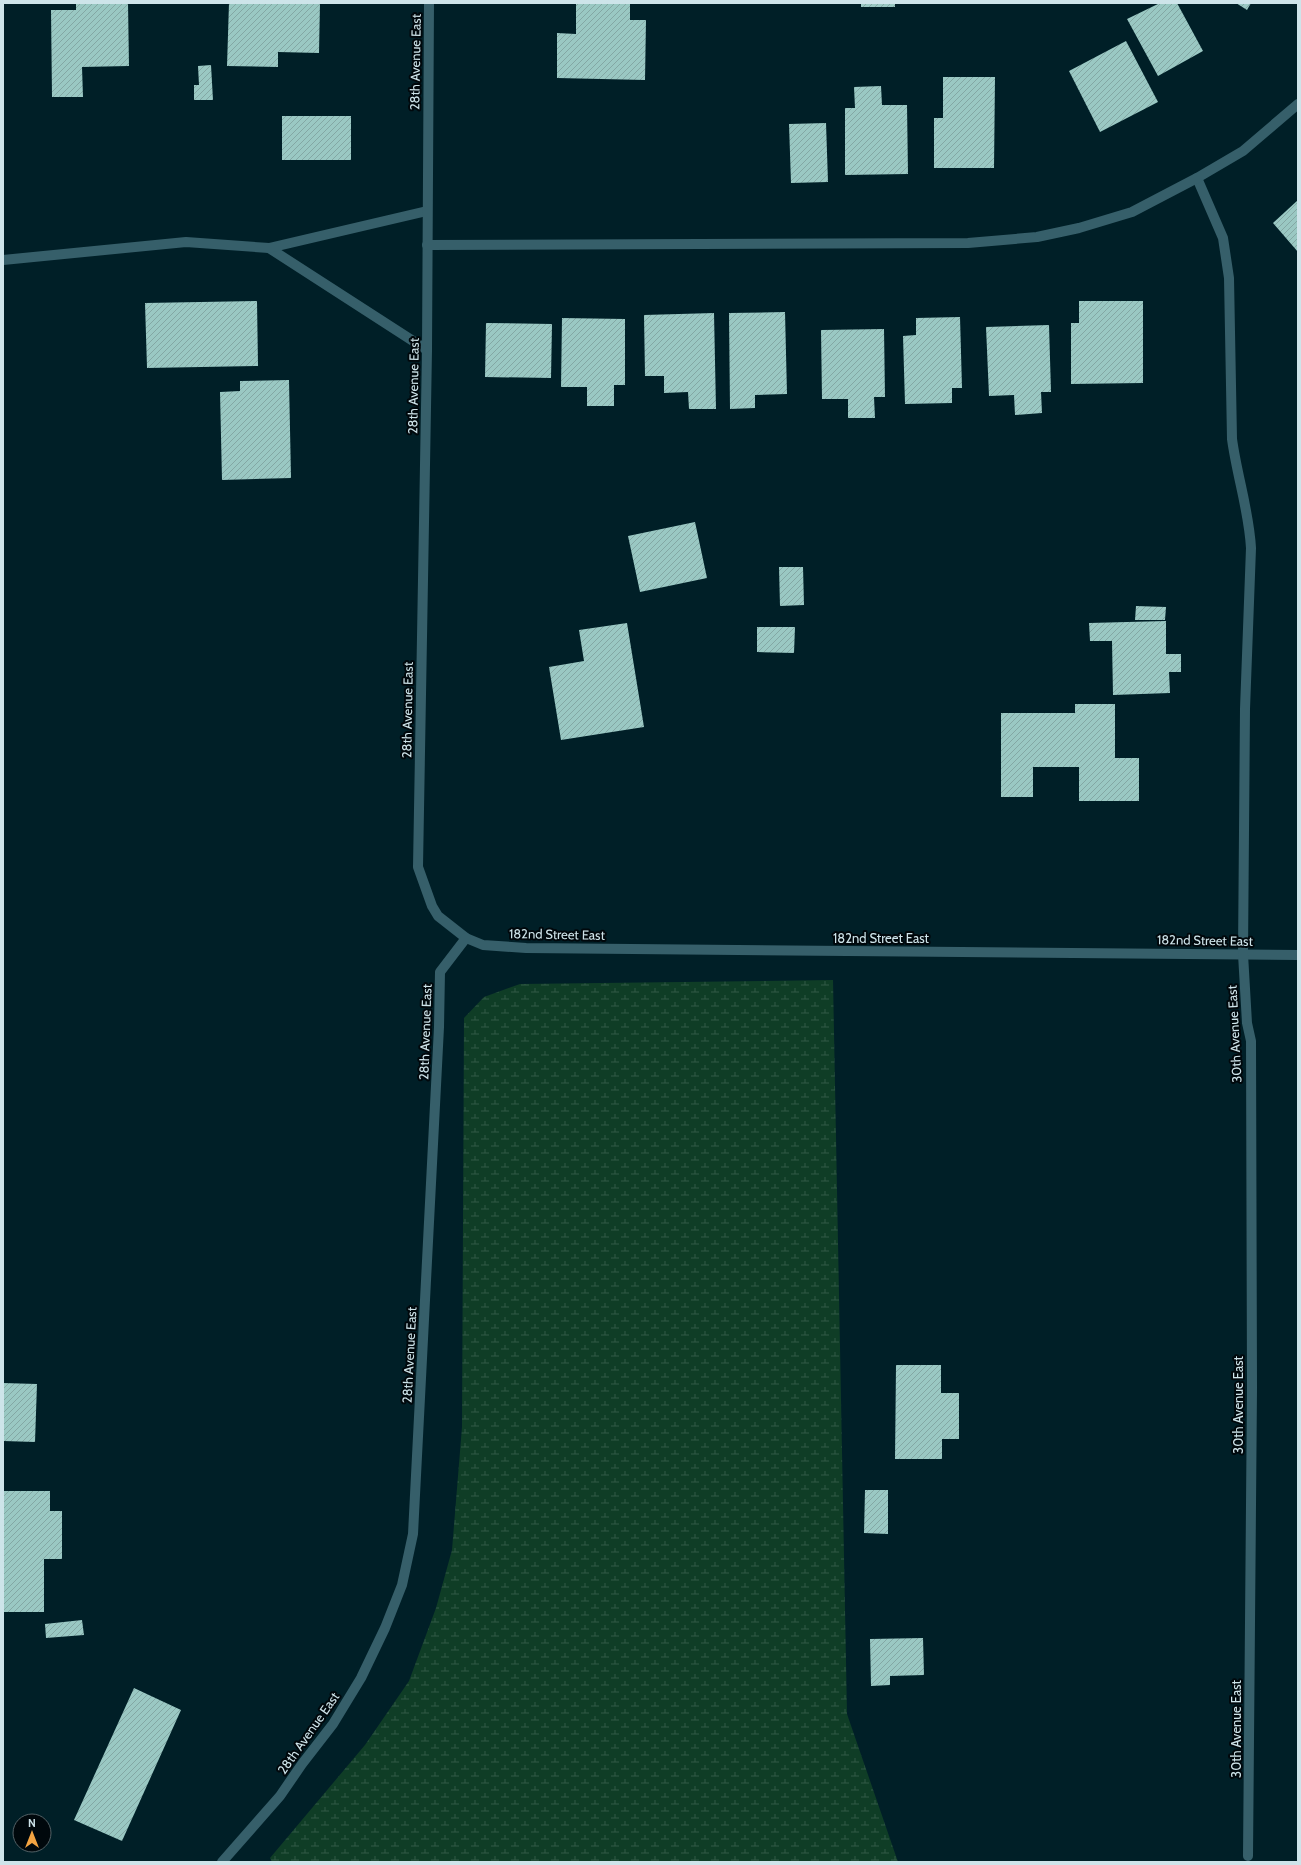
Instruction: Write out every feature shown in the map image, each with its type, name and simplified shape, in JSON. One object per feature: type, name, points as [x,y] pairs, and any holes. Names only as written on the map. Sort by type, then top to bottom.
[{"type":"street","name":"28th Avenue East","points":[[222,1862],[280,1796],[302,1764],[334,1724],[361,1678],[385,1628],[402,1585],[413,1534],[439,1027],[440,972],[466,938],[438,916],[432,906],[418,867],[427,350],[426,211],[429,3]]},
{"type":"street","points":[[426,245],[790,245],[968,243],[1012,240],[1079,228],[1132,212],[1197,178],[1243,151],[1298,104]]},
{"type":"street","name":"30th Avenue East","points":[[1197,178],[1223,238],[1227,255],[1229,278],[1232,439],[1235,463],[1250,528],[1251,548],[1244,717],[1243,954],[1247,1023],[1251,1049],[1252,1396],[1248,1856]]},
{"type":"street","points":[[3,260],[186,242],[269,248],[426,211]]},
{"type":"street","points":[[269,248],[427,350]]},
{"type":"street","name":"182nd Street East","points":[[466,938],[483,945],[526,948],[1298,955]]},
{"type":"green space","points":[[833,980],[847,1714],[898,1862],[272,1862],[270,1858],[365,1745],[409,1681],[436,1608],[452,1550],[462,1427],[464,1018],[484,997],[520,984]]},
{"type":"building","points":[[76,3],[128,3],[129,66],[82,67],[83,97],[52,97],[51,10],[76,10]]},
{"type":"building","points":[[229,3],[320,3],[319,53],[278,52],[278,67],[227,66]]},
{"type":"building","points":[[576,3],[630,3],[630,20],[646,20],[645,80],[557,78],[557,33],[576,34]]},
{"type":"building","points":[[861,3],[895,3],[895,7],[861,7]]},
{"type":"building","points":[[1160,3],[1177,3],[1203,51],[1158,76],[1127,19]]},
{"type":"building","points":[[1236,3],[1251,3],[1247,10]]},
{"type":"building","points":[[1126,41],[1158,102],[1100,132],[1069,71]]},
{"type":"building","points":[[211,65],[213,100],[194,100],[194,85],[199,85],[198,66]]},
{"type":"building","points":[[943,77],[995,77],[994,168],[934,168],[934,118],[943,118]]},
{"type":"building","points":[[881,86],[882,105],[907,105],[908,174],[845,175],[845,108],[855,108],[854,87]]},
{"type":"building","points":[[282,116],[351,116],[351,160],[282,160]]},
{"type":"building","points":[[826,123],[828,182],[791,183],[789,124]]},
{"type":"building","points":[[1298,200],[1298,252],[1273,223]]},
{"type":"building","points":[[257,301],[258,366],[147,368],[145,303]]},
{"type":"building","points":[[1079,301],[1143,301],[1143,383],[1071,384],[1071,323],[1079,323]]},
{"type":"building","points":[[785,312],[787,394],[755,395],[755,408],[730,409],[729,313]]},
{"type":"building","points":[[714,313],[716,409],[689,409],[688,392],[664,393],[664,376],[645,376],[644,315]]},
{"type":"building","points":[[960,317],[962,388],[952,388],[952,403],[905,404],[903,336],[916,335],[916,318]]},
{"type":"building","points":[[562,318],[625,319],[625,385],[614,385],[614,406],[587,406],[587,387],[561,387]]},
{"type":"building","points":[[486,323],[552,324],[551,378],[485,377]]},
{"type":"building","points":[[1049,325],[1051,392],[1041,392],[1042,413],[1015,415],[1014,395],[989,396],[986,327]]},
{"type":"building","points":[[884,329],[885,397],[874,397],[875,418],[848,418],[848,399],[822,399],[821,330]]},
{"type":"building","points":[[289,380],[291,478],[222,480],[220,392],[240,391],[240,381]]},
{"type":"building","points":[[695,522],[707,578],[640,592],[628,536]]},
{"type":"building","points":[[779,567],[803,567],[804,605],[780,606]]},
{"type":"building","points":[[1136,606],[1166,607],[1165,620],[1135,620]]},
{"type":"building","points":[[1166,621],[1166,654],[1181,654],[1181,672],[1169,672],[1170,693],[1113,695],[1112,641],[1090,641],[1089,623]]},
{"type":"building","points":[[627,623],[644,727],[561,740],[549,667],[584,661],[579,630]]},
{"type":"building","points":[[757,627],[795,627],[794,653],[757,652]]},
{"type":"building","points":[[1075,704],[1115,704],[1115,758],[1139,758],[1139,801],[1079,801],[1079,767],[1033,767],[1033,797],[1001,797],[1001,713],[1075,713]]},
{"type":"building","points":[[896,1365],[941,1365],[941,1393],[959,1393],[959,1439],[942,1439],[942,1459],[895,1459]]},
{"type":"building","points":[[3,1383],[37,1384],[35,1442],[3,1441]]},
{"type":"building","points":[[865,1490],[888,1490],[888,1534],[864,1533]]},
{"type":"building","points":[[3,1491],[50,1491],[50,1511],[62,1511],[62,1559],[44,1559],[44,1612],[3,1612]]},
{"type":"building","points":[[82,1620],[84,1635],[46,1638],[45,1624]]},
{"type":"building","points":[[923,1638],[924,1675],[890,1676],[890,1685],[871,1686],[870,1639]]},
{"type":"building","points":[[134,1688],[181,1710],[122,1841],[74,1820]]}]
